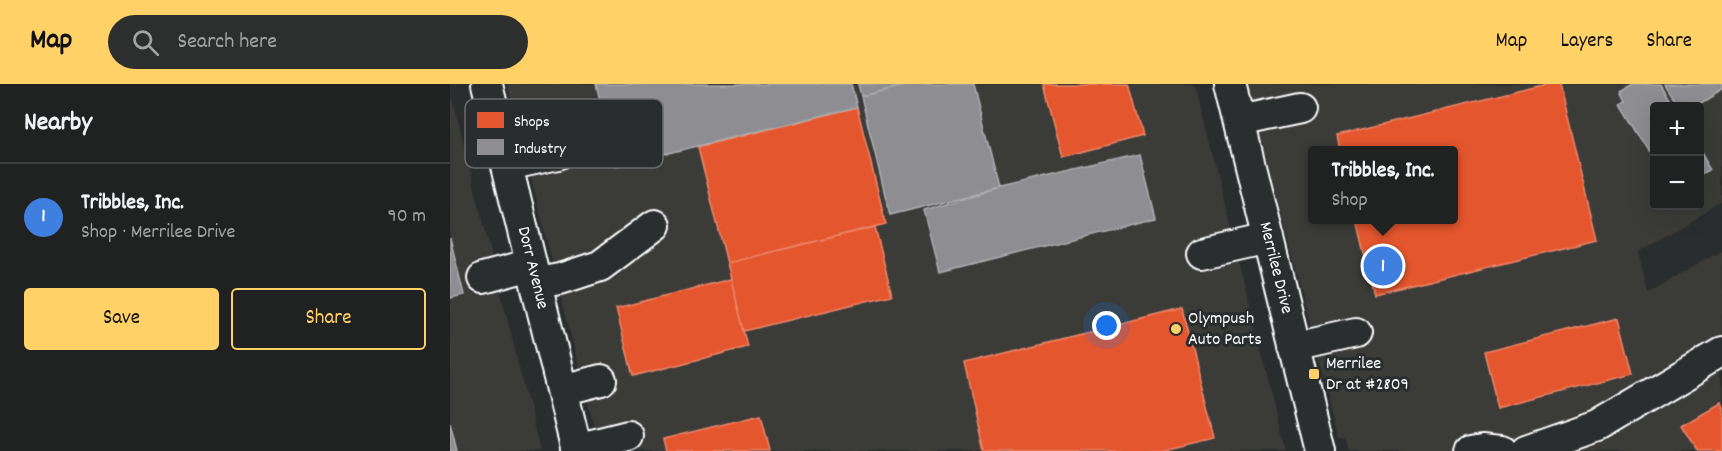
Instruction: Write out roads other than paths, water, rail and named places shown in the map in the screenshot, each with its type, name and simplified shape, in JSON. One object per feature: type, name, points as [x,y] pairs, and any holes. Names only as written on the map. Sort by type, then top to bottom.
[{"type":"street","name":"Dorr Avenue","points":[[487,84],[491,99]]},
{"type":"street","name":"Merrilee Drive","points":[[1230,84],[1320,451]]},
{"type":"street","points":[[1239,121],[1300,108]]},
{"type":"street","name":"Dorr Avenue","points":[[508,168],[576,450]]},
{"type":"street","points":[[483,278],[533,274],[560,279],[600,266],[656,225]]},
{"type":"street","points":[[1202,253],[1268,237]]},
{"type":"street","points":[[1294,347],[1356,333]]},
{"type":"street","points":[[1526,451],[1597,426],[1722,352]]},
{"type":"street","points":[[562,390],[601,380]]},
{"type":"street","points":[[576,450],[628,436]]},
{"type":"street","points":[[1472,451],[1482,449],[1502,451]]},
{"type":"place","name":"Tribbles, Inc.","points":[[1383,266]]},
{"type":"place","name":"Olympush Auto Parts","points":[[1176,329]]},
{"type":"place","name":"Merrilee Dr at #2809","points":[[1314,374]]}]
